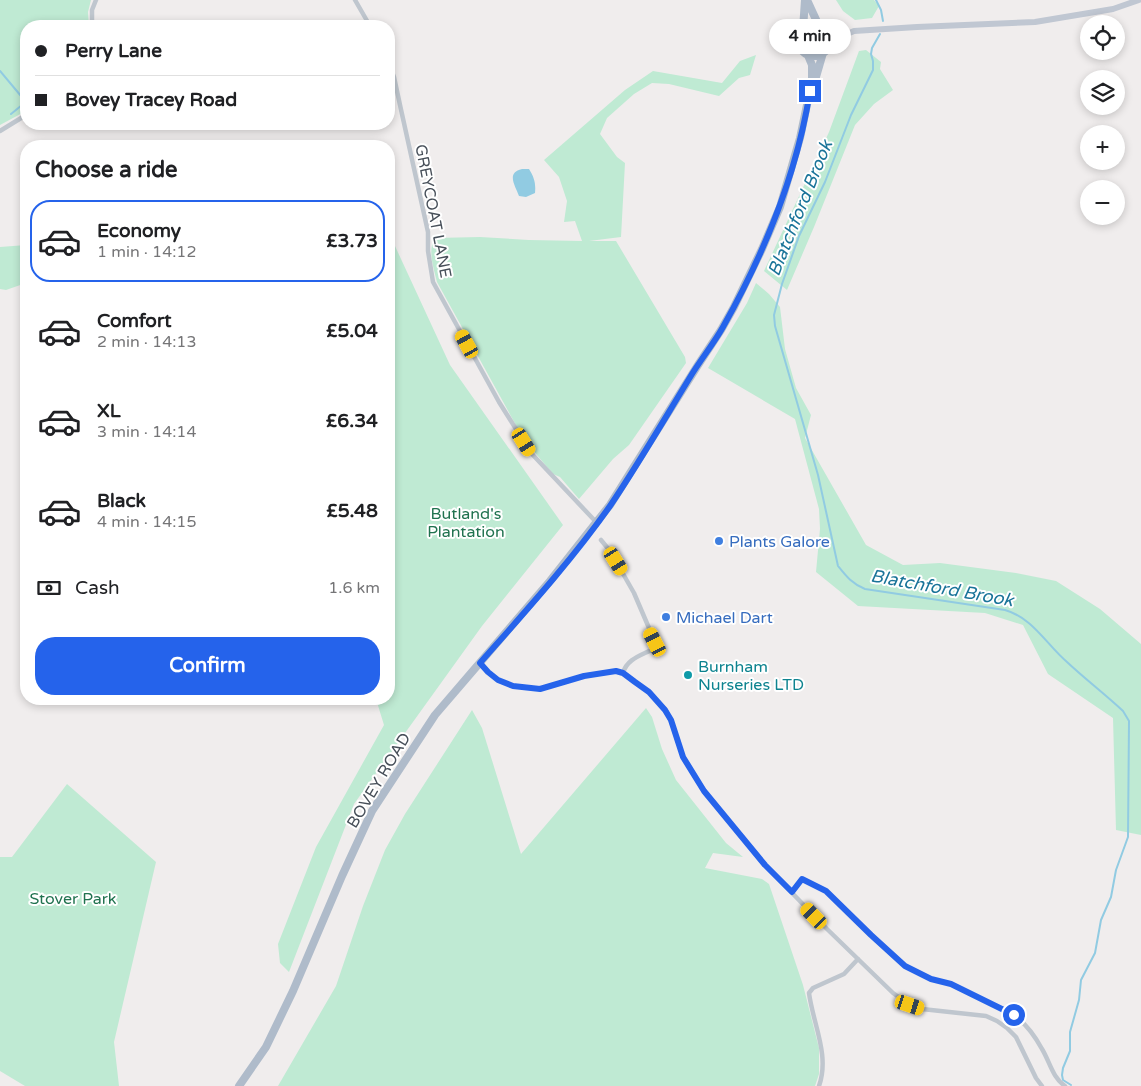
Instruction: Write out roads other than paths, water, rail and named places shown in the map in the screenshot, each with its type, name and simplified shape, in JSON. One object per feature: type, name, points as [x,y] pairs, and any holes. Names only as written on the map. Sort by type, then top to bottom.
[{"type":"main road","points":[[806,0],[818,24],[826,29],[829,34],[829,43],[823,53],[816,77],[812,81]]},
{"type":"main road","points":[[803,29],[806,0]]},
{"type":"main road","points":[[812,81],[812,66],[802,49],[799,34],[810,24],[818,24]]},
{"type":"main road","points":[[806,53],[815,55],[823,53]]},
{"type":"main road","name":"BOVEY ROAD","points":[[239,1086],[266,1047],[372,811],[435,715],[597,524],[722,330],[780,207],[800,138],[812,81]]},
{"type":"street","points":[[92,20],[92,10],[96,0]]},
{"type":"street","points":[[355,0],[367,20]]},
{"type":"street","points":[[826,29],[848,33],[892,28],[1053,19],[1113,9],[1139,0]]},
{"type":"street","points":[[829,43],[848,33]]},
{"type":"street","name":"GREYCOAT LANE","points":[[395,87],[428,232],[428,251],[433,282],[499,402],[531,453],[597,524]]},
{"type":"street","points":[[0,130],[20,118]]},
{"type":"street","points":[[601,540],[610,550],[634,593],[655,642],[655,648],[630,662],[625,666],[623,673]]},
{"type":"street","points":[[480,663],[493,676],[513,686],[540,689],[584,676],[616,671],[623,673],[649,692],[659,702],[671,720],[683,757],[704,791],[765,865],[858,959],[893,993],[910,1005],[922,1009],[974,1014],[998,1021],[1016,1037],[1036,1078],[1042,1086]]},
{"type":"street","points":[[792,892],[802,879],[813,883],[826,891],[905,966],[931,979],[951,984],[1014,1015],[1022,1021],[1033,1035],[1043,1049],[1059,1081],[1065,1086]]},
{"type":"street","points":[[819,1086],[824,1065],[818,1027],[809,993],[813,988],[844,974],[858,959]]},
{"type":"water","points":[[522,169],[529,169],[535,183],[535,193],[526,197],[519,196],[513,180],[514,173]]},
{"type":"waterway","name":"Blatchford Brook","points":[[876,0],[881,10],[883,21]]},
{"type":"waterway","name":"Blatchford Brook","points":[[880,34],[872,48],[873,70],[851,115],[825,182],[799,236],[782,284],[774,315],[775,326],[818,475],[838,566],[856,585],[865,589],[1005,610],[1015,614],[1039,632],[1059,655],[1123,711],[1129,721],[1128,837],[1116,870],[1111,897],[1101,920],[1095,953],[1081,980],[1079,1000],[1070,1032],[1070,1051],[1062,1075],[1063,1080],[1071,1085]]},
{"type":"waterway","points":[[0,71],[20,95]]},
{"type":"waterway","points":[[11,114],[20,107]]},
{"type":"place","name":"Plants Galore","points":[[719,541]]},
{"type":"place","name":"Michael Dart","points":[[666,617]]},
{"type":"place","name":"Burnham Nurseries LTD","points":[[688,675]]},
{"type":"park label","name":"Butland's Plantation","points":[[466,522]]},
{"type":"park label","name":"Stover Park","points":[[73,898]]}]
